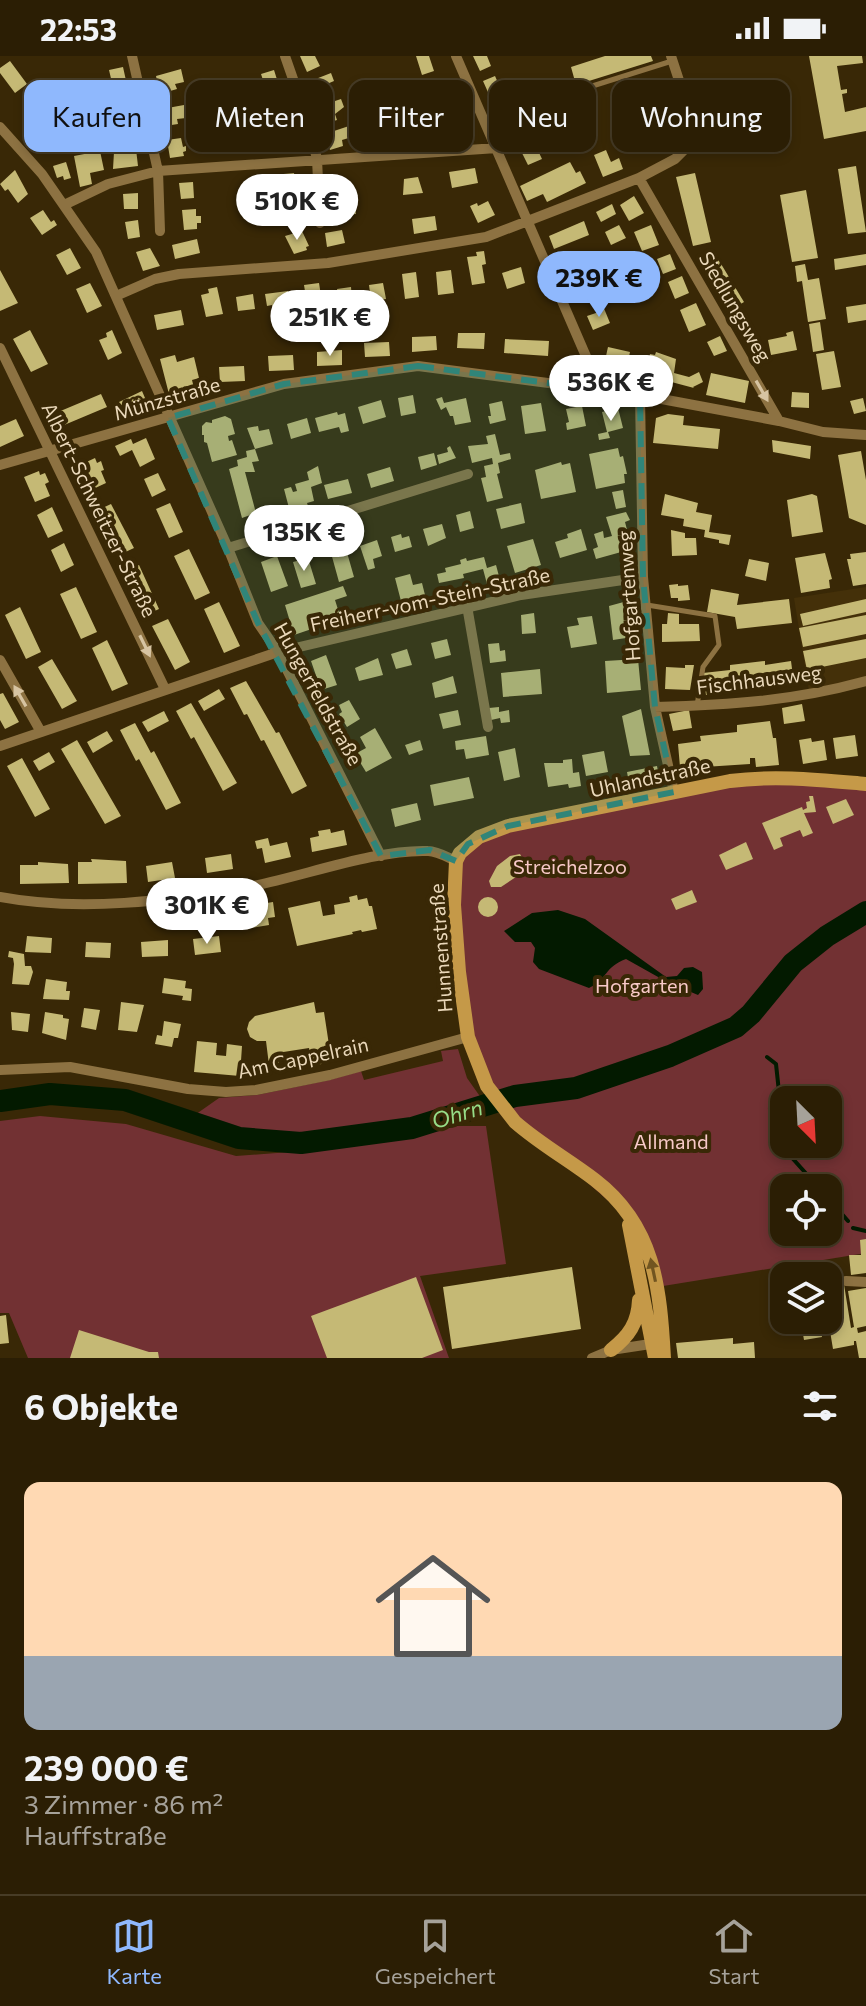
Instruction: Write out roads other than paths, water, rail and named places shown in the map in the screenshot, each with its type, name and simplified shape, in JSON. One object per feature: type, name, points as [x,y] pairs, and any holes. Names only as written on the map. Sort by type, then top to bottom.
[{"type":"main road","name":"Uhlandstraße","points":[[456,861],[468,844],[508,826],[674,792],[759,777],[866,784]]},
{"type":"main road","name":"Hunnenstraße","points":[[456,861],[454,905],[459,972],[468,1037],[487,1086],[504,1111],[533,1137],[598,1183],[622,1205],[638,1227],[651,1259],[659,1299],[659,1351]]},
{"type":"main road","points":[[622,1205],[659,1351]]},
{"type":"main road","points":[[611,1350],[624,1340],[638,1316],[639,1271]]},
{"type":"street","points":[[132,56],[158,171],[160,231]]},
{"type":"street","points":[[285,56],[317,159],[320,223]]},
{"type":"street","points":[[456,56],[489,130]]},
{"type":"street","points":[[116,296],[155,279],[179,274],[328,263],[486,237],[639,178],[675,159],[691,138],[693,123],[672,58]]},
{"type":"street","name":"Hungerfeldstraße","points":[[0,127],[42,174],[96,252],[228,548],[258,623],[278,652],[359,807],[381,856]]},
{"type":"street","points":[[64,205],[108,184],[158,171],[489,148]]},
{"type":"street","points":[[499,152],[601,391]]},
{"type":"street","name":"Siedlungsweg","points":[[639,178],[779,421]]},
{"type":"street","name":"Albert-Schweitzer-Straße","points":[[0,348],[165,689]]},
{"type":"street","name":"Münzstraße","points":[[0,465],[284,384],[418,366],[640,395],[823,432],[866,435]]},
{"type":"street","name":"Hofgartenweg","points":[[640,395],[643,577],[655,707],[674,792]]},
{"type":"street","points":[[228,548],[468,474]]},
{"type":"street","name":"Freiherr-vom-Stein-Straße","points":[[0,746],[278,652],[467,606],[643,577]]},
{"type":"street","points":[[467,606],[488,727]]},
{"type":"street","points":[[0,660],[41,732]]},
{"type":"street","name":"Fischhausweg","points":[[655,707],[737,705],[822,693],[866,681]]},
{"type":"street","points":[[0,897],[105,904],[179,898],[252,886],[381,856],[430,850],[456,861]]},
{"type":"street","name":"Am Cappelrain","points":[[0,1070],[70,1067],[188,1089],[226,1092],[256,1090],[330,1075],[468,1037]]},
{"type":"street","points":[[846,1281],[866,1282]]},
{"type":"street","points":[[592,1358],[611,1350],[659,1351]]},
{"type":"lane","points":[[596,85],[672,58]]},
{"type":"lane","points":[[646,605],[715,616],[719,645],[703,667],[697,706]]},
{"type":"waterway","name":"Ohrn","points":[[0,1101],[50,1094],[125,1100],[239,1138],[301,1143],[412,1128],[515,1096],[576,1088],[670,1056],[736,1027],[751,1014],[793,963],[827,936],[866,912]]},
{"type":"waterway","points":[[767,1057],[776,1064],[778,1086]]},
{"type":"waterway","points":[[792,1158],[806,1174]]},
{"type":"waterway","points":[[842,1214],[848,1221]]},
{"type":"waterway","points":[[853,1228],[866,1231]]},
{"type":"park label","name":"Streichelzoo","points":[[570,867]]},
{"type":"park label","name":"Hofgarten","points":[[642,986]]},
{"type":"park label","name":"Allmand","points":[[671,1142]]}]
